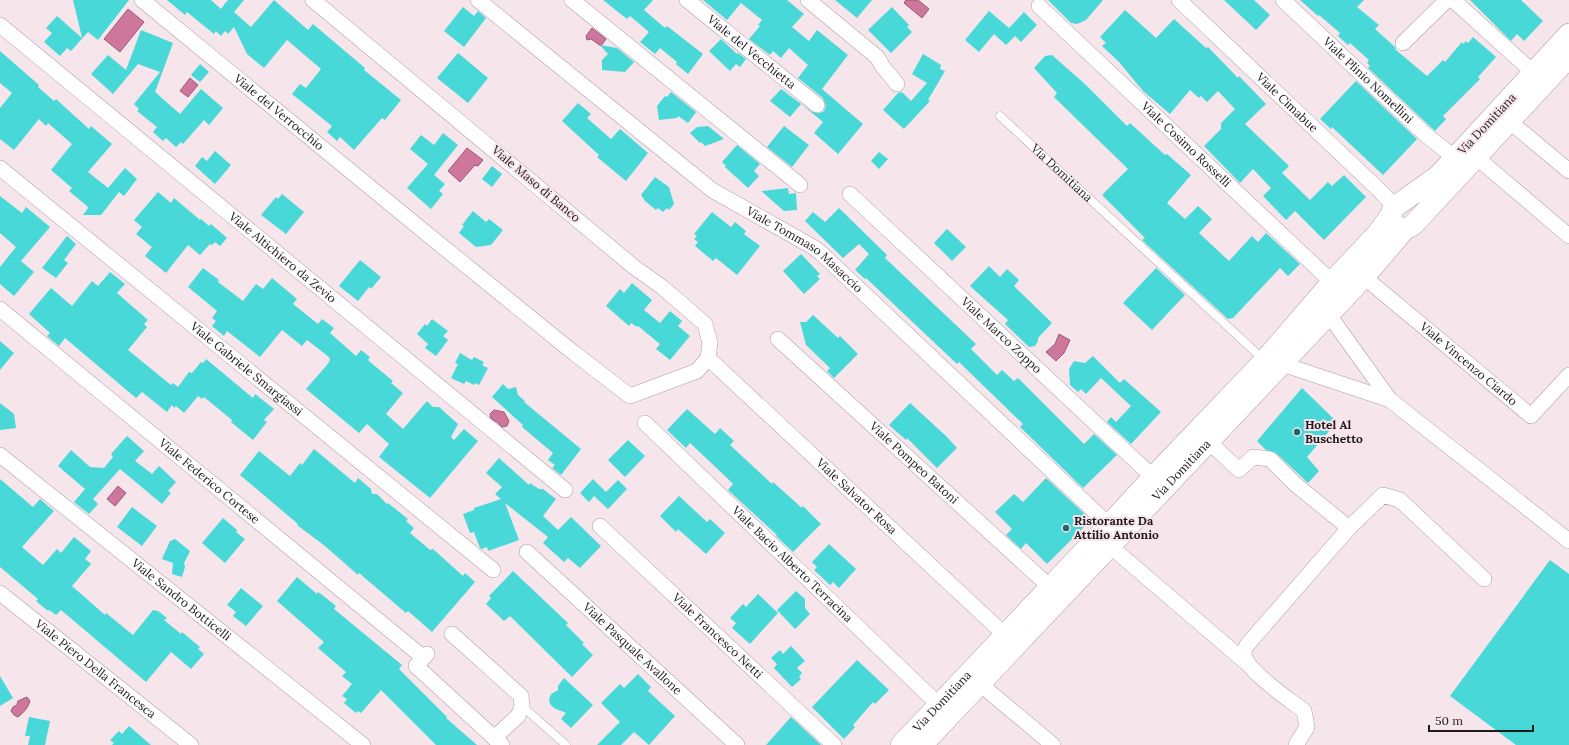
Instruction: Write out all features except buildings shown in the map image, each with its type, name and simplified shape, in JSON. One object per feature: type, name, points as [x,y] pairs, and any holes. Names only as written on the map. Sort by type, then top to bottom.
[{"type":"main road","name":"Via Domitiana","points":[[901,745],[1110,525],[1153,477],[1273,362],[1328,314],[1364,277],[1401,216],[1569,34]]},
{"type":"main road","name":"Via Domitiana","points":[[922,745],[1209,442],[1273,362],[1332,282],[1378,233],[1476,157],[1569,57]]},
{"type":"street","name":"Viale del Verrocchio","points":[[142,0],[432,238],[574,353],[630,396],[696,371],[708,358]]},
{"type":"street","name":"Viale Maso di Banco","points":[[313,0],[634,267],[662,287],[705,324],[710,343],[708,358]]},
{"type":"street","name":"Viale Tommaso Masaccio","points":[[478,0],[712,190],[814,247],[1110,525]]},
{"type":"street","points":[[572,0],[800,185]]},
{"type":"street","name":"Viale del Vecchietta","points":[[687,0],[817,105]]},
{"type":"street","points":[[808,0],[877,57],[897,84]]},
{"type":"street","name":"Viale Cimabue","points":[[1179,0],[1379,190],[1401,216]]},
{"type":"street","name":"Viale Plinio Nomellini","points":[[1283,0],[1426,135],[1455,158]]},
{"type":"street","points":[[1403,42],[1447,0]]},
{"type":"street","points":[[1453,0],[1534,73]]},
{"type":"street","name":"Viale Cosimo Rosselli","points":[[1039,6],[1332,282]]},
{"type":"street","name":"Viale Altichiero da Zevio","points":[[0,26],[565,490]]},
{"type":"street","points":[[1509,121],[1569,171]]},
{"type":"street","points":[[1476,157],[1569,236]]},
{"type":"street","name":"Viale Gabriele Smargiassi","points":[[0,168],[493,570]]},
{"type":"street","name":"Viale Marco Zoppo","points":[[850,194],[1153,477]]},
{"type":"street","name":"Viale Vincenzo Ciardo","points":[[1364,277],[1531,416],[1569,375]]},
{"type":"street","name":"Viale Federico Cortese","points":[[0,309],[423,654],[416,666],[498,741]]},
{"type":"street","points":[[1328,314],[1390,400],[1569,541]]},
{"type":"street","name":"Viale Pompeo Batoni","points":[[778,339],[1050,587]]},
{"type":"street","name":"Viale Salvator Rosa","points":[[708,358],[1005,635]]},
{"type":"street","points":[[1273,362],[1390,400]]},
{"type":"street","name":"Viale Bacio Alberto Terracina","points":[[645,423],[940,705]]},
{"type":"street","points":[[1209,442],[1239,470],[1253,457],[1270,459],[1295,484],[1349,528]]},
{"type":"street","name":"Viale Sandro Botticelli","points":[[0,455],[363,745]]},
{"type":"street","points":[[1249,665],[1244,653],[1247,645],[1349,528],[1383,495],[1400,500],[1484,578]]},
{"type":"street","name":"Viale Francesco Netti","points":[[600,526],[834,745]]},
{"type":"street","points":[[1110,546],[1249,665],[1270,685],[1304,711],[1307,727],[1296,745]]},
{"type":"street","name":"Viale Pasquale Avallone","points":[[527,552],[737,745]]},
{"type":"street","name":"Viale Piero Della Francesca","points":[[0,593],[191,745]]},
{"type":"street","points":[[452,634],[520,696],[522,706],[518,716],[498,741]]},
{"type":"street","points":[[980,684],[1053,745]]},
{"type":"lane","name":"Via Domitiana","points":[[1000,116],[1273,362]]},
{"type":"lane","points":[[522,706],[566,745]]},
{"type":"shaded area","points":[[906,0],[918,0],[929,9],[922,18],[904,3]]},
{"type":"shaded area","points":[[128,9],[144,22],[120,52],[104,39]]},
{"type":"shaded area","points":[[592,28],[606,39],[601,46],[591,39],[587,40],[586,36]]},
{"type":"shaded area","points":[[190,78],[198,85],[188,97],[180,91]]},
{"type":"shaded area","points":[[467,148],[483,160],[478,166],[475,165],[460,182],[448,171]]},
{"type":"shaded area","points":[[1059,334],[1070,340],[1064,353],[1056,361],[1046,352],[1055,344]]},
{"type":"shaded area","points":[[494,410],[504,412],[509,421],[507,426],[502,427],[491,419],[490,414]]},
{"type":"shaded area","points":[[118,486],[126,493],[115,506],[107,499]]},
{"type":"shaded area","points":[[27,697],[30,701],[27,708],[18,717],[14,715],[11,711],[13,707],[17,705],[18,701]]},
{"type":"place","name":"Hotel Al Buschetto","points":[[1297,432]]},
{"type":"place","name":"Ristorante Da Attilio Antonio","points":[[1066,528]]}]
